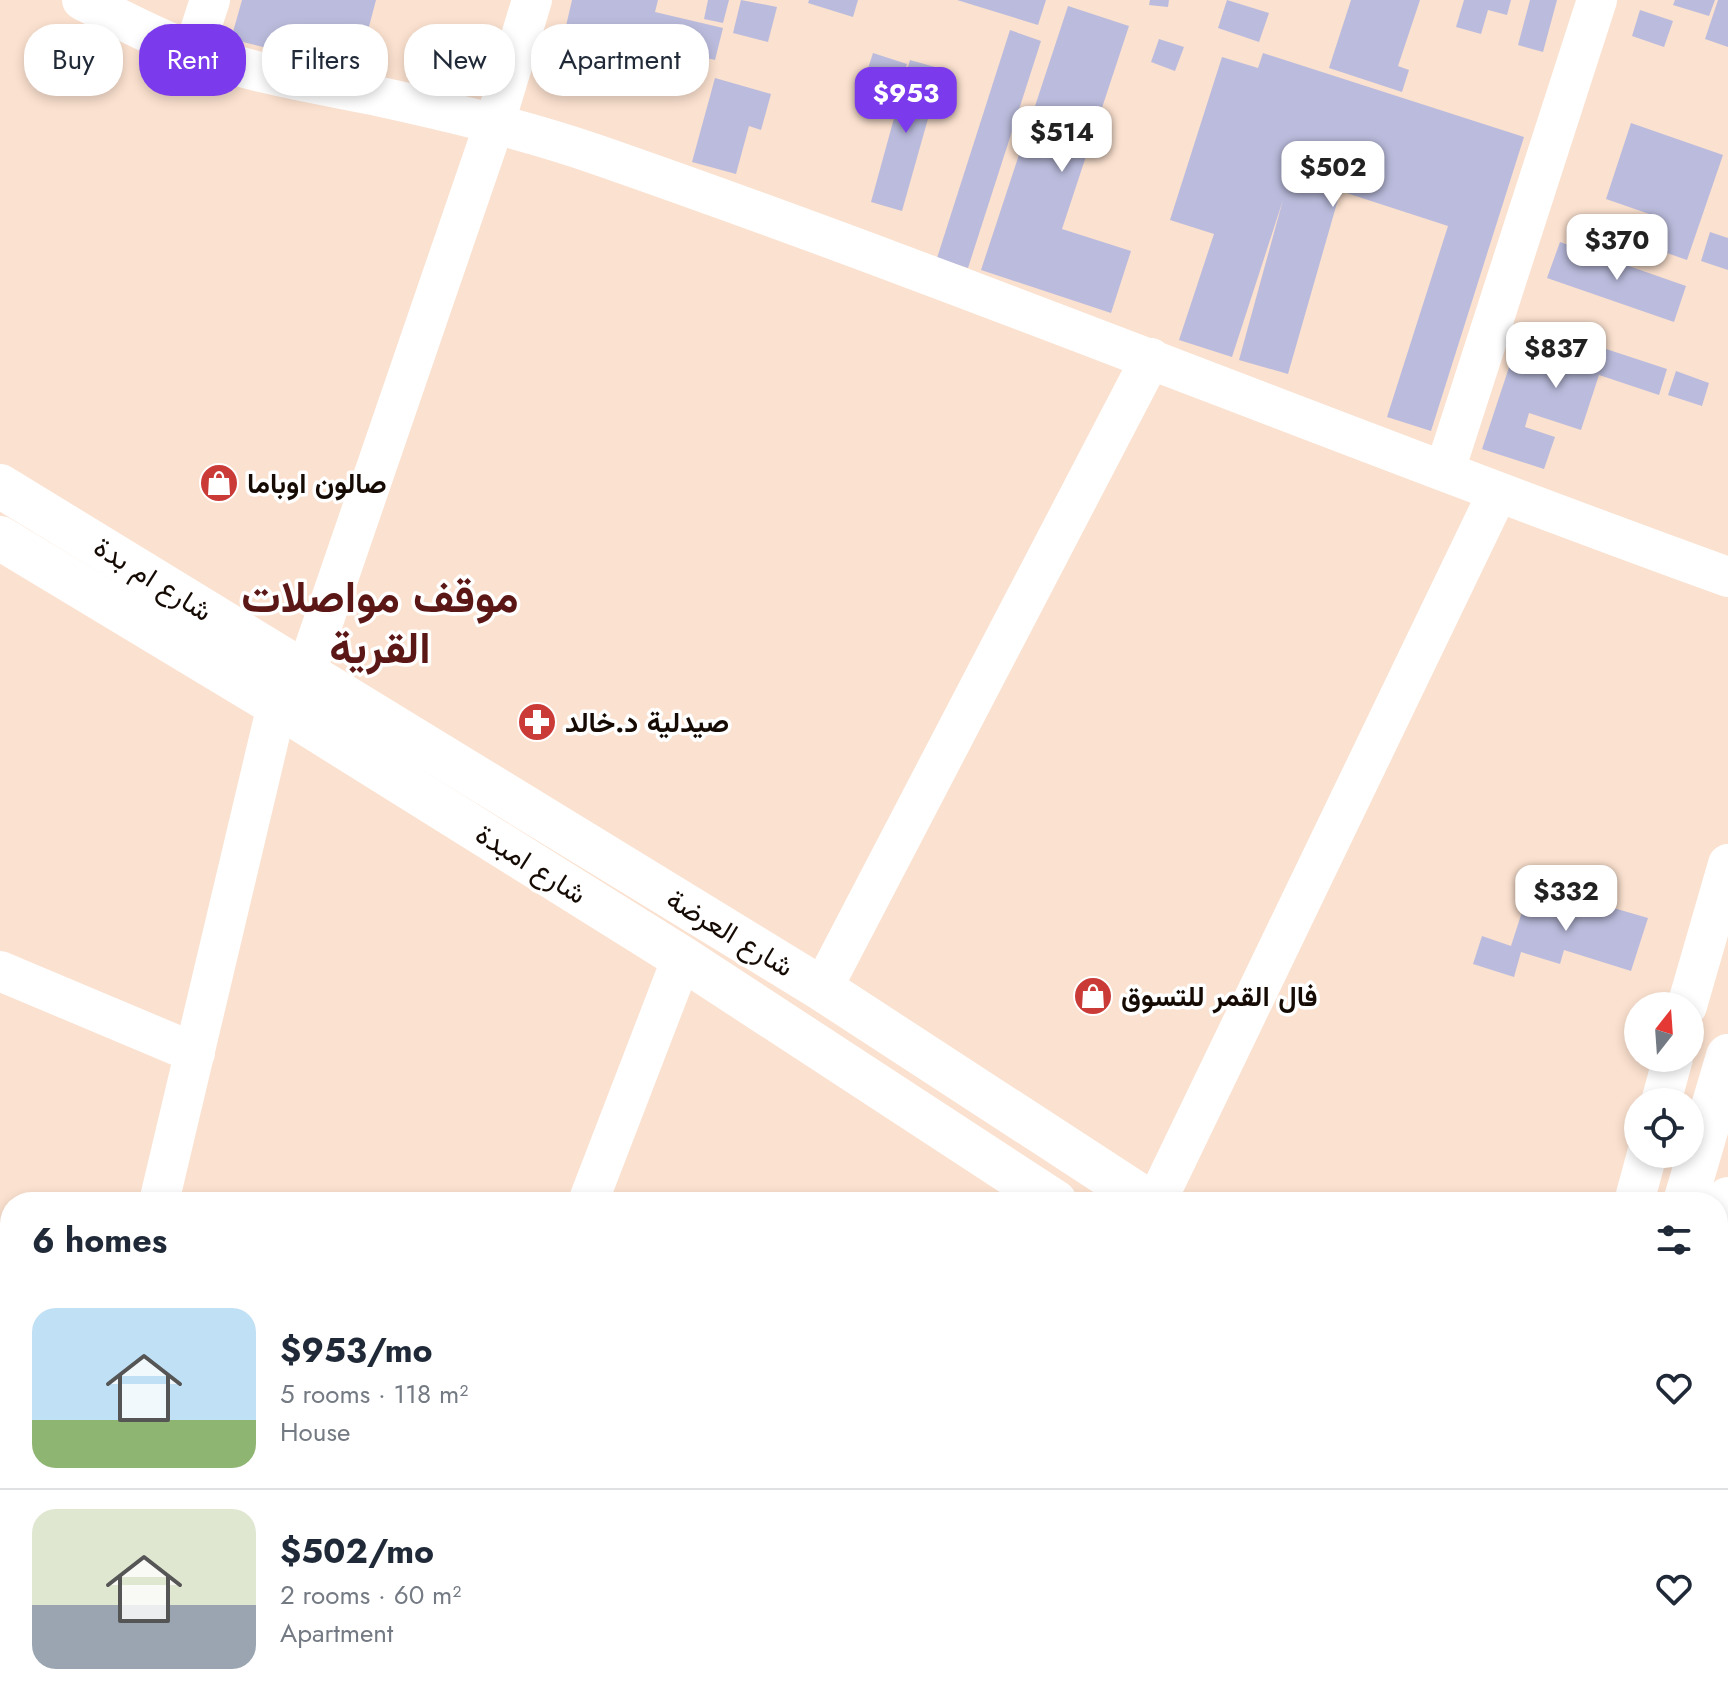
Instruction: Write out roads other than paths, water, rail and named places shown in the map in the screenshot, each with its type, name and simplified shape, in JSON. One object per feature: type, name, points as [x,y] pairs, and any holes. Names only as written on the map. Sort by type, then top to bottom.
[{"type":"main road","name":"شارع ام بدة","points":[[0,486],[306,672]]},
{"type":"main road","name":"شارع امبدة","points":[[0,538],[277,705],[682,958],[1040,1192]]},
{"type":"main road","name":"شارع العرضة","points":[[306,672],[822,989],[1134,1192]]},
{"type":"main road","points":[[443,809],[465,771]]},
{"type":"main road","points":[[1688,1192],[1728,1056]]},
{"type":"street","points":[[82,0],[139,27]]},
{"type":"street","points":[[202,24],[210,0]]},
{"type":"street","points":[[306,672],[495,122],[532,0]]},
{"type":"street","points":[[1445,470],[1597,0]]},
{"type":"street","points":[[246,67],[495,122],[596,155],[759,212],[1151,358],[1445,470],[1497,494],[1728,577]]},
{"type":"street","points":[[822,989],[1151,358]]},
{"type":"street","points":[[1161,1192],[1497,494]]},
{"type":"street","points":[[161,1192],[277,705]]},
{"type":"street","points":[[1691,992],[1728,864]]},
{"type":"street","points":[[592,1192],[682,958]]},
{"type":"street","points":[[0,971],[195,1053]]},
{"type":"street","points":[[1637,1192],[1643,1168]]},
{"type":"place","name":"صالون اوباما","points":[[219,483]]},
{"type":"place","name":"صيدلية د.خالد","points":[[537,722]]},
{"type":"place","name":"فال القمر للتسوق","points":[[1093,996]]},
{"type":"district","name":"موقف مواصلات القرية","points":[[380,622]]}]
